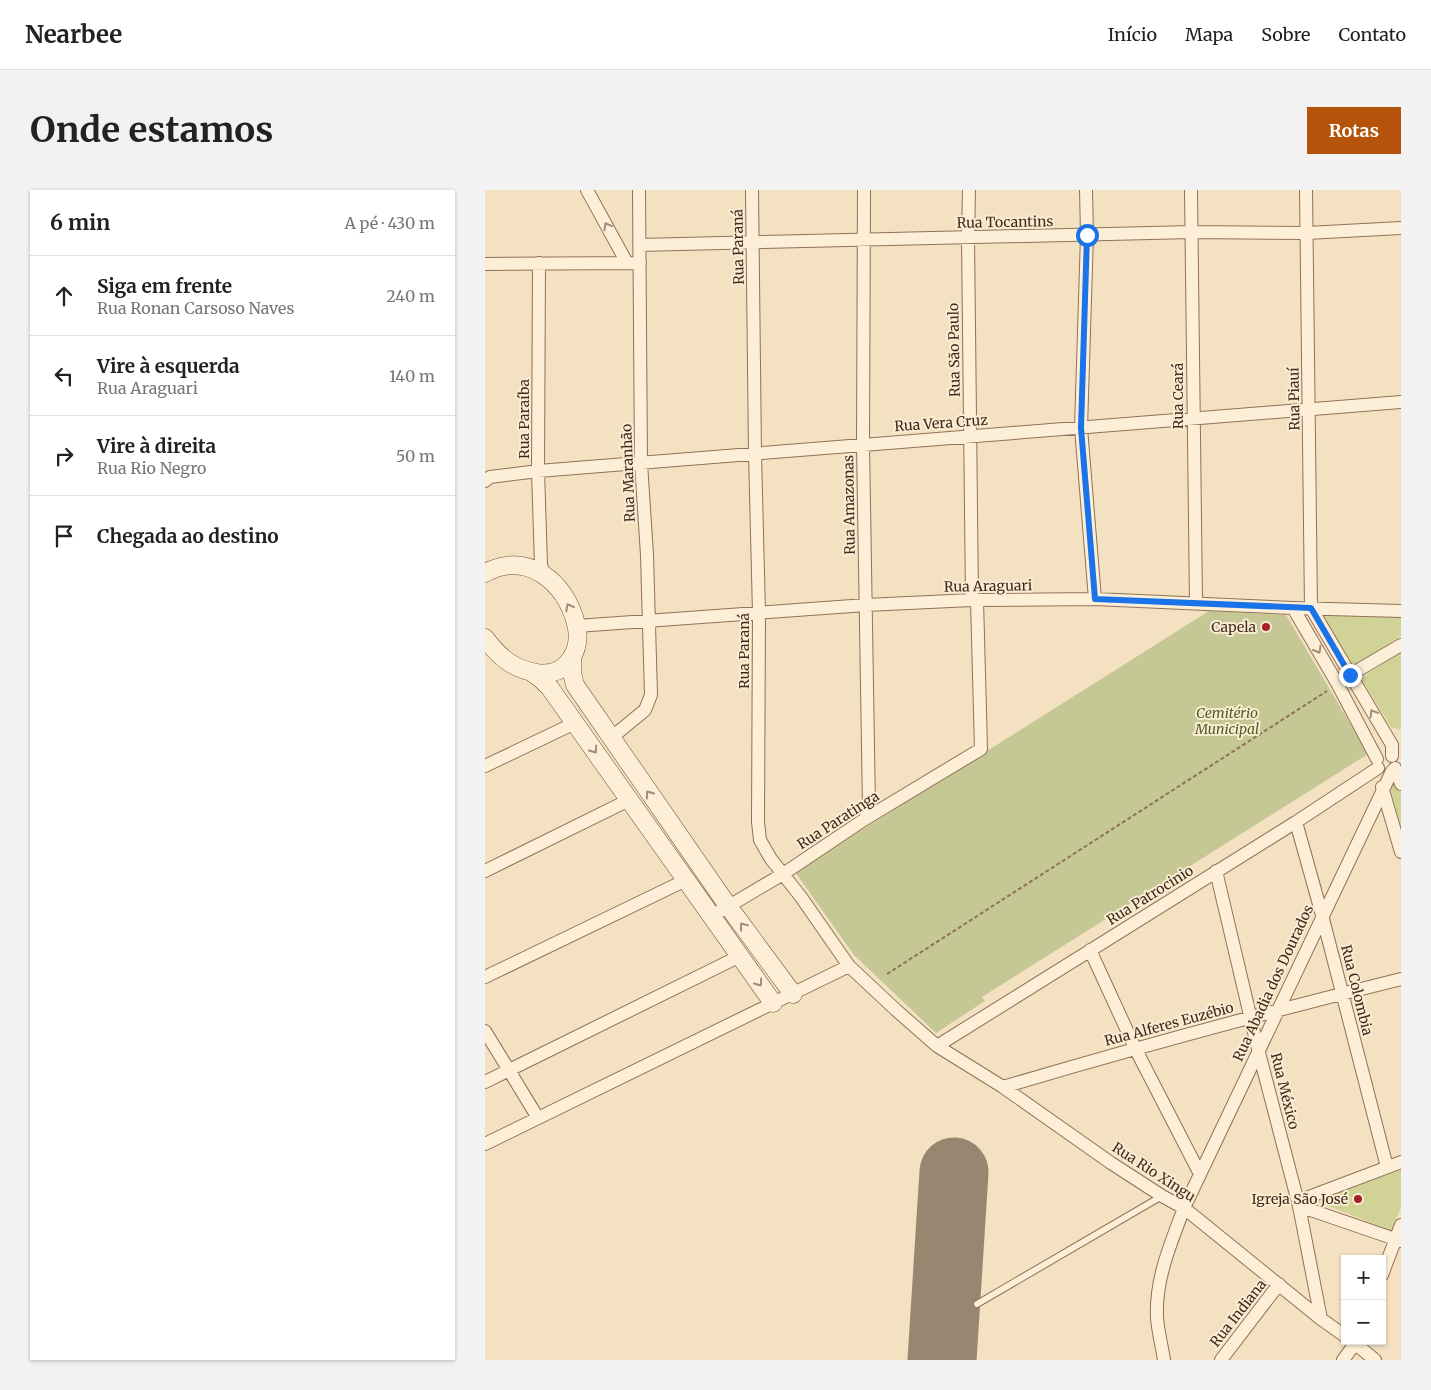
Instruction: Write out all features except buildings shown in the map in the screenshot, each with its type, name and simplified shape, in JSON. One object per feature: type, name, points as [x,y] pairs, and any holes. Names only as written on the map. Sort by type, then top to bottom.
[{"type":"street","points":[[587,190],[633,263]]},
{"type":"street","name":"Rua Maranhão","points":[[611,738],[645,710],[651,695],[633,263],[639,245],[639,190]]},
{"type":"street","name":"Rua Paraná","points":[[752,190],[759,613],[760,840],[849,966],[937,1046]]},
{"type":"street","name":"Rua Amazonas","points":[[864,190],[863,444],[869,808],[865,819]]},
{"type":"street","name":"Rua São Paulo","points":[[969,190],[970,436],[981,749]]},
{"type":"street","points":[[1086,190],[1087,235],[1081,428],[1095,599]]},
{"type":"street","name":"Rua Ceará","points":[[1191,190],[1196,603]]},
{"type":"street","name":"Rua Piauí","points":[[1306,190],[1311,608]]},
{"type":"street","name":"Rua Tocantins","points":[[639,245],[1192,232],[1307,233],[1401,228]]},
{"type":"street","name":"Rua Paraíba","points":[[539,263],[538,471],[541,564],[544,574]]},
{"type":"street","points":[[485,264],[633,263]]},
{"type":"street","name":"Rua Vera Cruz","points":[[485,481],[490,477],[538,471],[1401,402]]},
{"type":"street","points":[[485,638],[492,648],[515,667],[531,672],[549,674],[565,668],[576,648],[577,626],[567,602],[544,574],[527,566],[513,564],[490,567]]},
{"type":"street","name":"Rua Araguari","points":[[577,626],[975,600],[1095,599],[1401,611]]},
{"type":"street","points":[[1293,608],[1337,683],[1378,766],[1384,773],[1393,764]]},
{"type":"street","points":[[1311,608],[1392,745],[1393,764],[1401,784]]},
{"type":"street","points":[[1337,683],[1401,645]]},
{"type":"street","points":[[572,657],[572,672],[575,685],[728,906],[793,994]]},
{"type":"street","points":[[485,658],[504,658]]},
{"type":"street","points":[[531,672],[541,678],[550,688],[773,1004]]},
{"type":"street","points":[[485,766],[575,723]]},
{"type":"street","name":"Rua Abadia dos Dourados","points":[[1163,1360],[1157,1317],[1159,1284],[1184,1208],[1258,1049],[1383,791],[1401,747]]},
{"type":"street","name":"Rua Paratinga","points":[[711,916],[783,874],[865,819],[981,749]]},
{"type":"street","points":[[1378,766],[1383,791],[1401,852]]},
{"type":"street","name":"Rua Patrocinio","points":[[937,1046],[1296,822],[1378,766]]},
{"type":"street","points":[[485,871],[629,800]]},
{"type":"street","name":"Rua Colombia","points":[[1296,822],[1387,1166]]},
{"type":"street","name":"Rua México","points":[[1215,872],[1298,1203],[1321,1319]]},
{"type":"street","points":[[485,978],[686,880]]},
{"type":"street","points":[[1090,950],[1135,1048],[1200,1174]]},
{"type":"street","points":[[485,1082],[740,956]]},
{"type":"street","points":[[485,1144],[849,966]]},
{"type":"street","name":"Rua Alferes Euzébio","points":[[1003,1087],[1135,1048],[1279,1009],[1401,979]]},
{"type":"street","points":[[485,1031],[538,1118]]},
{"type":"street","name":"Rua Rio Xingu","points":[[937,1046],[1003,1087],[1162,1196],[1184,1208],[1341,1333]]},
{"type":"street","points":[[1298,1203],[1401,1162]]},
{"type":"street","points":[[1298,1203],[1398,1240]]},
{"type":"street","points":[[1386,1266],[1398,1240],[1401,1225]]},
{"type":"street","name":"Rua Indiana","points":[[1221,1360],[1279,1284]]},
{"type":"street","points":[[1343,1360],[1353,1345]]},
{"type":"street","points":[[1358,1345],[1375,1360]]},
{"type":"lane","points":[[977,1304],[1162,1196]]},
{"type":"path","points":[[887,974],[1337,683]]},
{"type":"green space","name":"Cemitério Municipal","points":[[1209,611],[1286,615],[1368,754],[982,997],[985,1001],[936,1033],[854,955],[795,872]]},
{"type":"green space","points":[[1320,612],[1401,617],[1401,636],[1354,666]]},
{"type":"green space","points":[[1401,652],[1400,730],[1391,727],[1361,678]]},
{"type":"green space","points":[[1394,782],[1401,793],[1401,829],[1389,785]]},
{"type":"green space","points":[[1401,1167],[1401,1207],[1392,1230],[1318,1202],[1318,1199]]},
{"type":"runway","points":[[942,1360],[954,1172]]},
{"type":"place","name":"Capela","points":[[1266,627]]},
{"type":"place","name":"Igreja São José","points":[[1358,1199]]},
{"type":"route","points":[[1087,235],[1081,428],[1095,599],[1311,608],[1350,675]]}]
